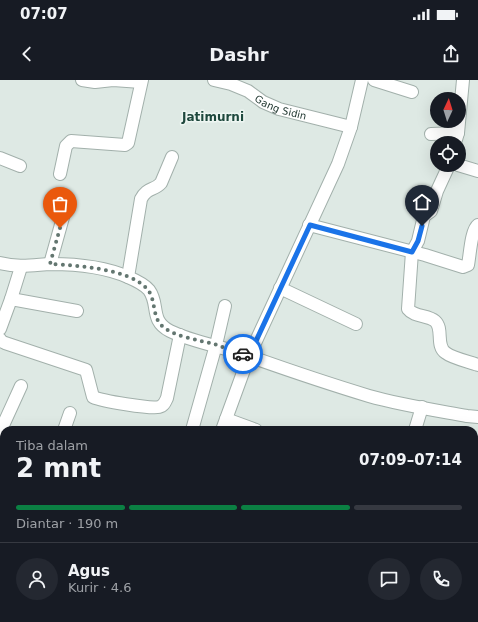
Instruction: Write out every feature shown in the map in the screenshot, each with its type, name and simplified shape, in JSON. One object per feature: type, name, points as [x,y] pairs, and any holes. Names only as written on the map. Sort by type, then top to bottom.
[{"type":"street","points":[[60,174],[66,146],[71,141],[125,145],[128,143],[142,81],[113,80],[95,82],[82,80]]},
{"type":"street","name":"Gang Sidin","points":[[214,80],[249,86],[263,102],[284,110],[351,127]]},
{"type":"street","points":[[224,425],[249,356],[338,164],[351,127],[362,80]]},
{"type":"street","points":[[374,80],[412,92]]},
{"type":"street","points":[[457,136],[463,80]]},
{"type":"street","points":[[431,134],[444,136]]},
{"type":"street","points":[[128,277],[141,199],[144,192],[158,186],[161,182],[172,157]]},
{"type":"street","points":[[0,158],[20,166]]},
{"type":"street","points":[[466,167],[478,171]]},
{"type":"street","points":[[446,172],[437,191],[432,211],[424,216],[418,241],[412,252],[407,306],[410,312],[437,322],[442,348],[445,353],[478,365]]},
{"type":"street","points":[[50,264],[67,203]]},
{"type":"street","points":[[310,225],[463,267],[468,265],[473,235],[476,226],[478,225]]},
{"type":"street","points":[[0,264],[21,267],[50,264],[98,268],[128,277],[148,289],[153,297],[156,313],[162,326],[180,335],[216,345],[370,396],[478,417]]},
{"type":"street","points":[[0,329],[21,267]]},
{"type":"street","points":[[280,288],[356,324]]},
{"type":"street","points":[[11,299],[77,311]]},
{"type":"street","points":[[193,426],[216,345],[225,306]]},
{"type":"street","points":[[0,339],[5,343],[86,370],[93,397],[98,400],[159,407],[164,404],[167,398],[180,335]]},
{"type":"street","points":[[3,426],[21,386]]},
{"type":"street","points":[[416,426],[422,407]]},
{"type":"street","points":[[65,426],[70,413]]},
{"type":"way so far","points":[[60,228],[50,264],[98,268],[128,277],[148,289],[153,297],[158,321],[162,326],[180,335],[243,354]]},
{"type":"district","name":"Jatimurni","points":[[213,117]]},
{"type":"route","points":[[243,354],[249,356],[310,225],[412,252],[418,241],[422,226]]}]
